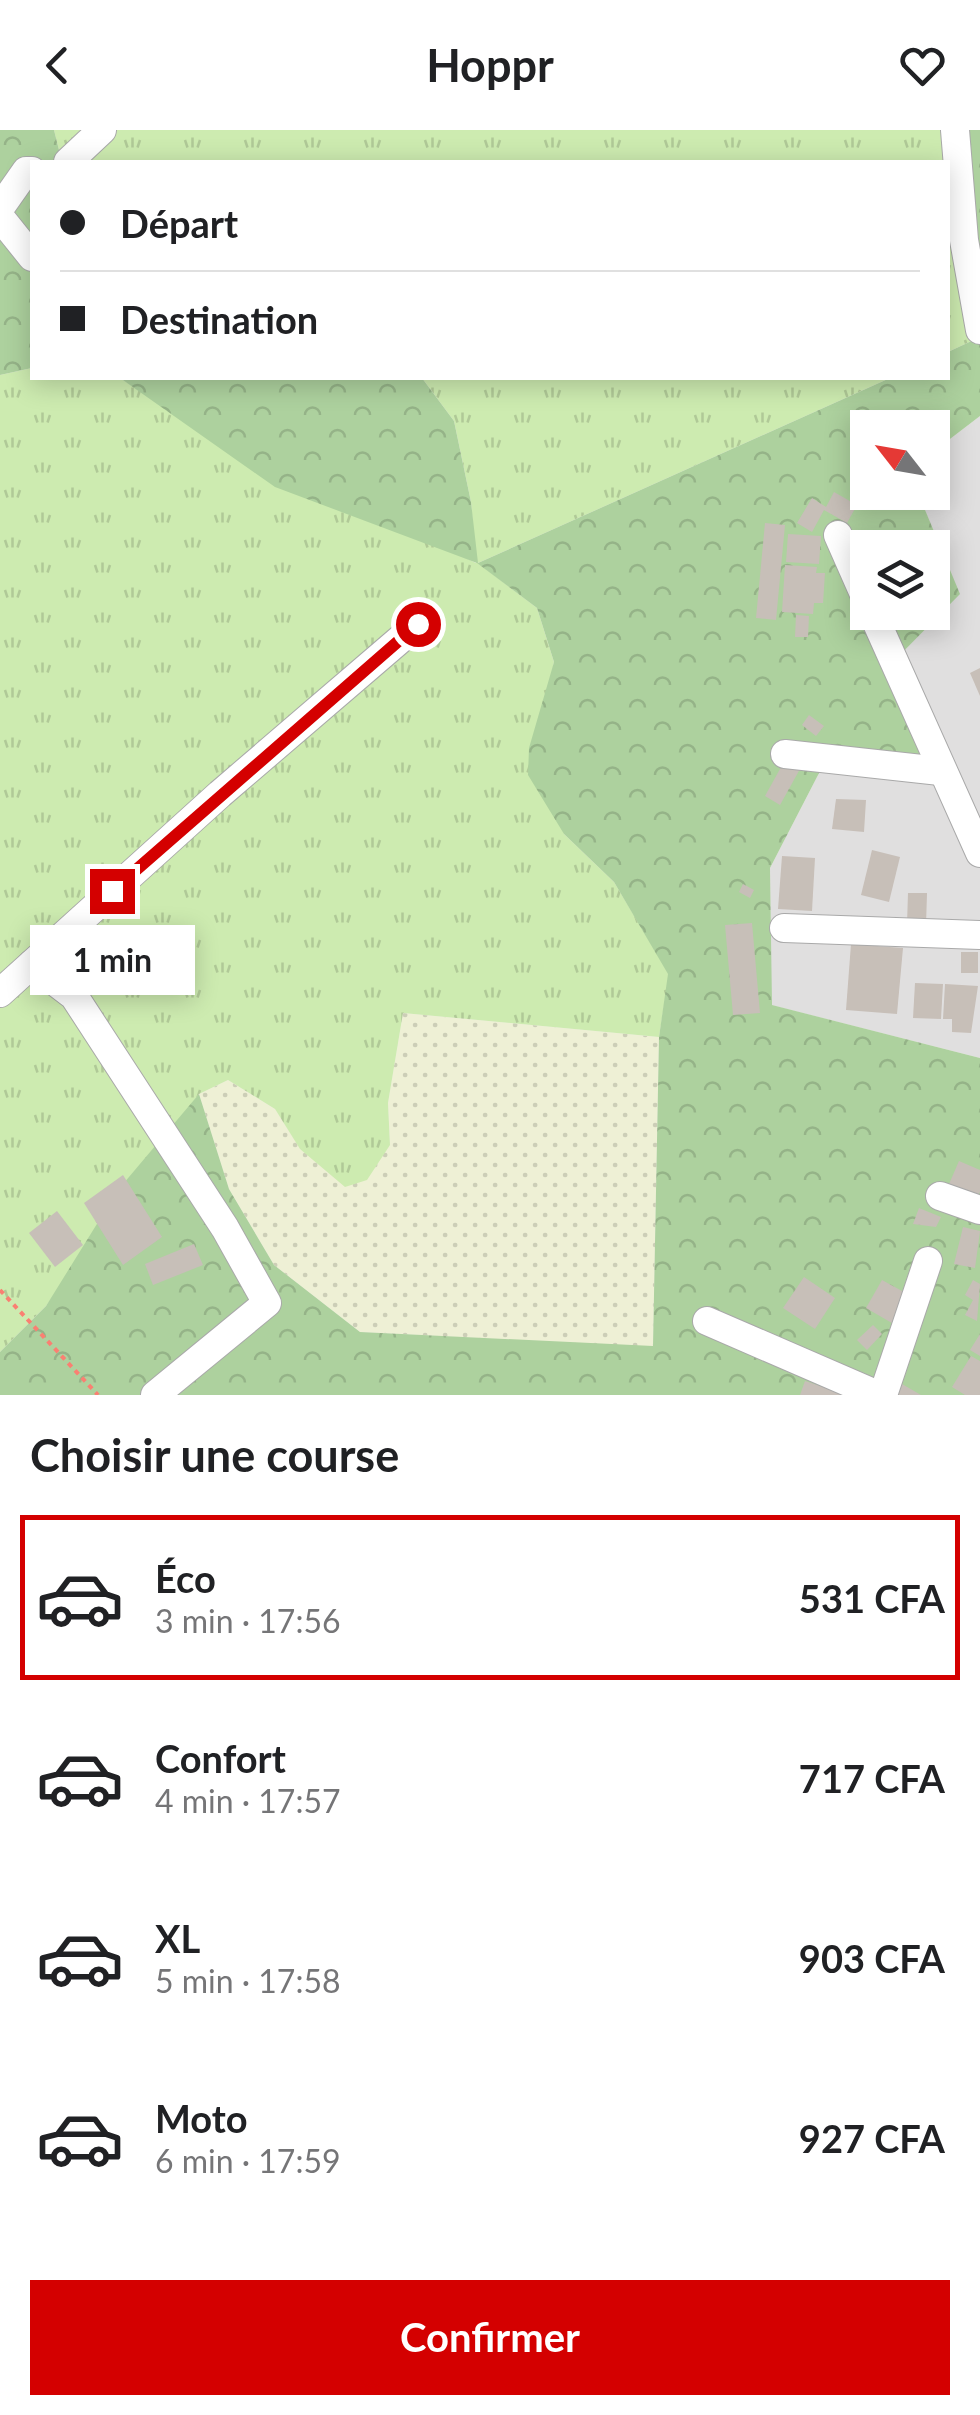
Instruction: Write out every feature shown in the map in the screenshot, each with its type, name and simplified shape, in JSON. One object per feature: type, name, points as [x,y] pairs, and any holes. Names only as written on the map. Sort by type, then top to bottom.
[{"type":"street","points":[[70,160],[102,130]]},
{"type":"street","points":[[955,130],[964,240],[980,330]]},
{"type":"street","points":[[0,208],[26,171],[30,171]]},
{"type":"street","points":[[0,216],[30,255]]},
{"type":"street","points":[[838,535],[850,562]]},
{"type":"street","points":[[0,993],[220,794],[418,624]]},
{"type":"street","points":[[880,630],[980,854]]},
{"type":"street","points":[[785,754],[940,770]]},
{"type":"street","points":[[784,928],[980,935]]},
{"type":"street","points":[[32,964],[74,996],[225,1228],[267,1302],[156,1395]]},
{"type":"street","points":[[940,1196],[980,1210]]},
{"type":"street","points":[[707,1321],[881,1395],[928,1262]]},
{"type":"path","points":[[0,1290],[98,1395]]},
{"type":"shaded area","points":[[980,416],[980,1058],[771,1005],[770,868],[833,746],[889,665],[924,630],[950,630],[950,603],[959,594],[950,572],[950,530],[933,530],[925,510],[950,510],[950,439]]},
{"type":"green space","points":[[0,130],[54,130],[62,160],[30,160],[30,368],[0,375]]},
{"type":"green space","points":[[54,130],[955,130],[980,337],[950,351],[950,160],[62,160]]},
{"type":"green space","points":[[955,130],[980,130],[980,299]]},
{"type":"green space","points":[[980,337],[980,416],[950,439],[950,410],[850,410],[850,510],[925,510],[933,530],[850,530],[850,630],[925,630],[890,665],[937,759],[833,746],[770,868],[772,1005],[980,1058],[980,1395],[0,1395],[0,1352],[46,1306],[118,1190],[199,1094],[229,1189],[274,1265],[360,1332],[653,1346],[659,1037],[668,974],[614,882],[564,834],[528,775],[529,748],[554,662],[537,608],[477,563],[275,487],[123,380],[423,380],[454,421],[471,502],[478,563],[886,380],[950,380],[950,351]]},
{"type":"green space","points":[[30,368],[30,380],[123,380],[189,423],[476,563],[471,502],[454,421],[423,380],[886,380],[478,563],[537,608],[554,662],[546,703],[564,834],[614,882],[669,974],[659,1037],[403,1013],[388,1103],[390,1145],[367,1180],[345,1187],[300,1149],[275,1109],[228,1080],[199,1094],[46,1306],[0,1352],[0,375]]},
{"type":"green space","points":[[950,570],[960,594],[950,604]]},
{"type":"green space","points":[[403,1013],[659,1037],[653,1347],[360,1332],[274,1265],[229,1189],[199,1094],[228,1080],[275,1109],[301,1150],[390,1145],[388,1103]]},
{"type":"building","points":[[834,492],[850,501],[850,510],[854,510],[847,523],[824,510],[812,532],[797,523],[812,498],[826,507]]},
{"type":"building","points":[[765,523],[785,525],[776,620],[756,618]]},
{"type":"building","points":[[788,534],[821,536],[819,564],[786,562]]},
{"type":"building","points":[[785,565],[817,567],[816,573],[825,573],[823,603],[814,603],[813,614],[782,612]]},
{"type":"building","points":[[796,615],[809,616],[808,637],[795,637]]},
{"type":"building","points":[[980,668],[980,696],[970,673]]},
{"type":"building","points":[[809,715],[824,726],[816,736],[802,725]]},
{"type":"building","points":[[785,760],[800,769],[780,805],[765,796]]},
{"type":"building","points":[[836,799],[866,800],[864,832],[832,829]]},
{"type":"building","points":[[872,850],[900,857],[889,902],[861,895]]},
{"type":"building","points":[[782,856],[815,858],[812,911],[778,909]]},
{"type":"building","points":[[743,884],[754,890],[750,898],[739,892]]},
{"type":"building","points":[[908,893],[927,893],[926,925],[907,924]]},
{"type":"building","points":[[752,923],[760,1013],[733,1015],[725,925]]},
{"type":"building","points":[[851,944],[903,948],[897,1014],[846,1010]]},
{"type":"building","points":[[961,952],[978,952],[978,973],[961,973]]},
{"type":"building","points":[[915,983],[943,984],[941,1019],[913,1018]]},
{"type":"building","points":[[945,984],[978,986],[971,1033],[952,1032],[952,1019],[943,1019]]},
{"type":"building","points":[[959,1161],[980,1170],[980,1192],[974,1203],[946,1191]]},
{"type":"building","points":[[123,1175],[162,1237],[123,1265],[84,1203]]},
{"type":"building","points":[[919,1208],[941,1217],[936,1227],[913,1224]]},
{"type":"building","points":[[57,1211],[83,1245],[55,1267],[29,1233]]},
{"type":"building","points":[[963,1227],[980,1231],[975,1268],[954,1264]]},
{"type":"building","points":[[194,1244],[203,1265],[153,1285],[145,1264]]},
{"type":"building","points":[[804,1277],[835,1298],[815,1329],[783,1308]]},
{"type":"building","points":[[882,1280],[913,1297],[897,1326],[866,1308]]},
{"type":"building","points":[[973,1280],[980,1284],[977,1321],[965,1315],[973,1300],[965,1295]]},
{"type":"building","points":[[873,1325],[882,1334],[867,1350],[857,1340]]},
{"type":"building","points":[[980,1334],[980,1356],[970,1350]]},
{"type":"building","points":[[971,1356],[980,1361],[980,1395],[965,1395],[952,1387]]},
{"type":"building","points":[[805,1381],[845,1394],[800,1395]]},
{"type":"building","points":[[902,1384],[921,1395],[896,1395]]},
{"type":"route","points":[[112,891],[418,624]]}]
